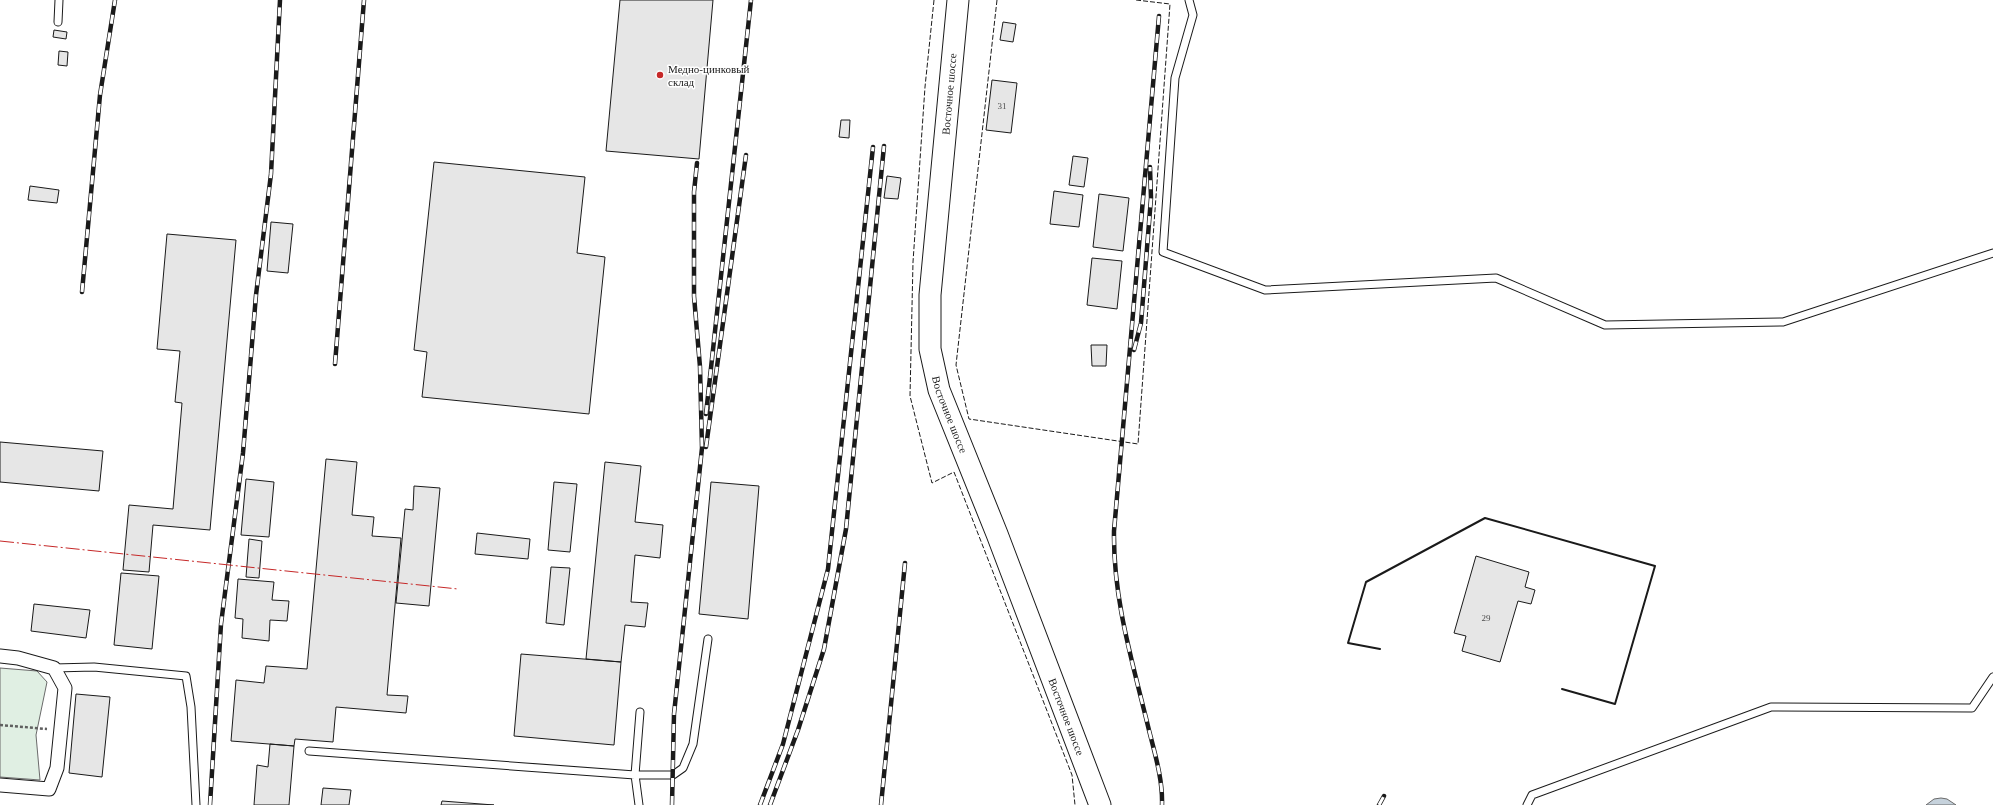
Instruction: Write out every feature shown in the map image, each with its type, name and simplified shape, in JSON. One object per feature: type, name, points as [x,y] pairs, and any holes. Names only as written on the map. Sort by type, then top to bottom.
[{"type":"main road","name":"Восточное шоссе","points":[[958,0],[930,295],[930,349],[939,390],[997,534],[1100,805]]},
{"type":"street","points":[[0,656],[18,658],[54,668],[65,688],[56,768],[49,789],[0,785]]},
{"type":"lane","points":[[58,0],[58,22]]},
{"type":"lane","points":[[1189,0],[1193,15],[1175,78],[1163,252],[1265,290],[1496,278],[1605,325],[1783,322],[1993,253]]},
{"type":"lane","points":[[309,751],[635,775],[673,775],[683,768],[693,744],[708,639]]},
{"type":"lane","points":[[54,668],[94,667],[186,676],[191,707],[196,805]]},
{"type":"lane","points":[[1527,805],[1532,795],[1771,707],[1972,708],[1993,677]]},
{"type":"lane","points":[[639,805],[635,775],[640,712]]},
{"type":"path","points":[[0,725],[60,731]]},
{"type":"green space","points":[[0,668],[37,671],[47,682],[36,735],[40,780],[0,777]]},
{"type":"shaded area","points":[[1934,799],[1947,799],[1956,805],[1926,805]]},
{"type":"building","name":"Медно-цинковый склад","points":[[620,0],[713,0],[699,159],[606,151]]},
{"type":"building","points":[[1003,22],[1016,24],[1013,42],[1000,40]]},
{"type":"building","points":[[54,30],[67,32],[66,39],[53,37]]},
{"type":"building","points":[[59,51],[68,52],[67,66],[58,65]]},
{"type":"building","points":[[992,80],[1017,83],[1011,133],[986,130]]},
{"type":"building","points":[[841,120],[850,120],[849,138],[839,137]]},
{"type":"building","points":[[1073,156],[1088,158],[1084,187],[1069,185]]},
{"type":"building","points":[[434,162],[585,177],[577,253],[605,257],[589,414],[422,397],[427,352],[414,350]]},
{"type":"building","points":[[887,176],[901,178],[898,199],[884,198]]},
{"type":"building","points":[[30,186],[59,190],[57,203],[28,200]]},
{"type":"building","points":[[1054,191],[1083,195],[1079,227],[1050,224]]},
{"type":"building","points":[[1099,194],[1129,198],[1123,251],[1093,247]]},
{"type":"building","points":[[271,222],[293,224],[288,273],[267,271]]},
{"type":"building","points":[[167,234],[236,240],[210,530],[153,525],[149,572],[123,570],[129,505],[173,509],[182,403],[175,402],[180,351],[157,349]]},
{"type":"building","points":[[1092,258],[1122,261],[1117,309],[1087,305]]},
{"type":"building","points":[[1091,345],[1107,345],[1106,366],[1092,366]]},
{"type":"building","points":[[0,442],[103,451],[99,491],[0,482]]},
{"type":"building","points":[[326,459],[357,462],[352,515],[374,517],[372,536],[401,538],[387,695],[408,696],[406,713],[336,707],[333,742],[295,739],[294,746],[231,741],[236,680],[264,683],[266,666],[307,669]]},
{"type":"building","points":[[605,462],[641,466],[635,522],[663,525],[660,558],[635,555],[631,602],[648,603],[645,627],[625,625],[621,662],[586,659]]},
{"type":"building","points":[[246,479],[274,482],[269,537],[241,535]]},
{"type":"building","points":[[554,482],[577,484],[570,552],[548,550]]},
{"type":"building","points":[[711,482],[759,486],[748,619],[699,614]]},
{"type":"building","points":[[414,486],[440,488],[429,606],[396,603],[405,509],[413,510]]},
{"type":"building","points":[[477,533],[530,539],[528,559],[475,554]]},
{"type":"building","points":[[249,539],[262,541],[259,578],[246,577]]},
{"type":"building","points":[[1476,556],[1529,572],[1525,587],[1535,590],[1531,604],[1518,601],[1500,662],[1462,651],[1466,636],[1454,633]]},
{"type":"building","points":[[551,567],[570,568],[564,625],[546,623]]},
{"type":"building","points":[[121,573],[159,576],[152,649],[114,645]]},
{"type":"building","points":[[238,579],[274,582],[272,600],[289,601],[287,621],[270,620],[269,641],[242,638],[243,619],[235,618]]},
{"type":"building","points":[[34,604],[90,610],[86,638],[31,631]]},
{"type":"building","points":[[521,654],[621,662],[614,745],[514,736]]},
{"type":"building","points":[[76,694],[110,697],[102,777],[69,773]]},
{"type":"building","points":[[270,744],[294,746],[289,805],[254,805],[257,765],[268,767]]},
{"type":"building","points":[[323,788],[351,790],[349,805],[321,805]]},
{"type":"building","points":[[442,801],[494,805],[441,805]]},
{"type":"railway","points":[[82,292],[100,95],[115,0]]},
{"type":"railway","points":[[210,805],[221,624],[243,453],[256,295],[271,174],[280,0]]},
{"type":"railway","points":[[335,364],[364,0]]},
{"type":"railway","points":[[706,414],[751,0]]},
{"type":"railway","points":[[1159,16],[1114,531],[1114,555],[1116,580],[1124,627],[1157,763],[1161,784],[1162,805]]},
{"type":"railway","points":[[770,805],[798,730],[824,649],[846,529],[884,146]]},
{"type":"railway","points":[[760,805],[783,744],[828,569],[873,147]]},
{"type":"railway","points":[[706,447],[746,155]]},
{"type":"railway","points":[[672,805],[674,714],[702,448],[700,367],[694,296],[694,192],[697,163]]},
{"type":"railway","points":[[1134,350],[1141,323],[1151,198],[1150,167]]},
{"type":"railway","points":[[881,805],[905,563]]},
{"type":"railway","points":[[1379,805],[1384,796]]},
{"type":"fence","points":[[934,0],[925,87],[913,262],[910,396],[932,483],[954,472],[1072,775],[1075,805]]},
{"type":"fence","points":[[997,0],[956,365],[969,419],[1138,444],[1170,4],[1136,0]]},
{"type":"wall","points":[[1380,649],[1348,643],[1366,582],[1485,518],[1655,566],[1615,704],[1562,689]]},
{"type":"power","points":[[0,541],[458,589]]},
{"type":"place","name":"Медно-цинковый склад","points":[[660,75]]}]
